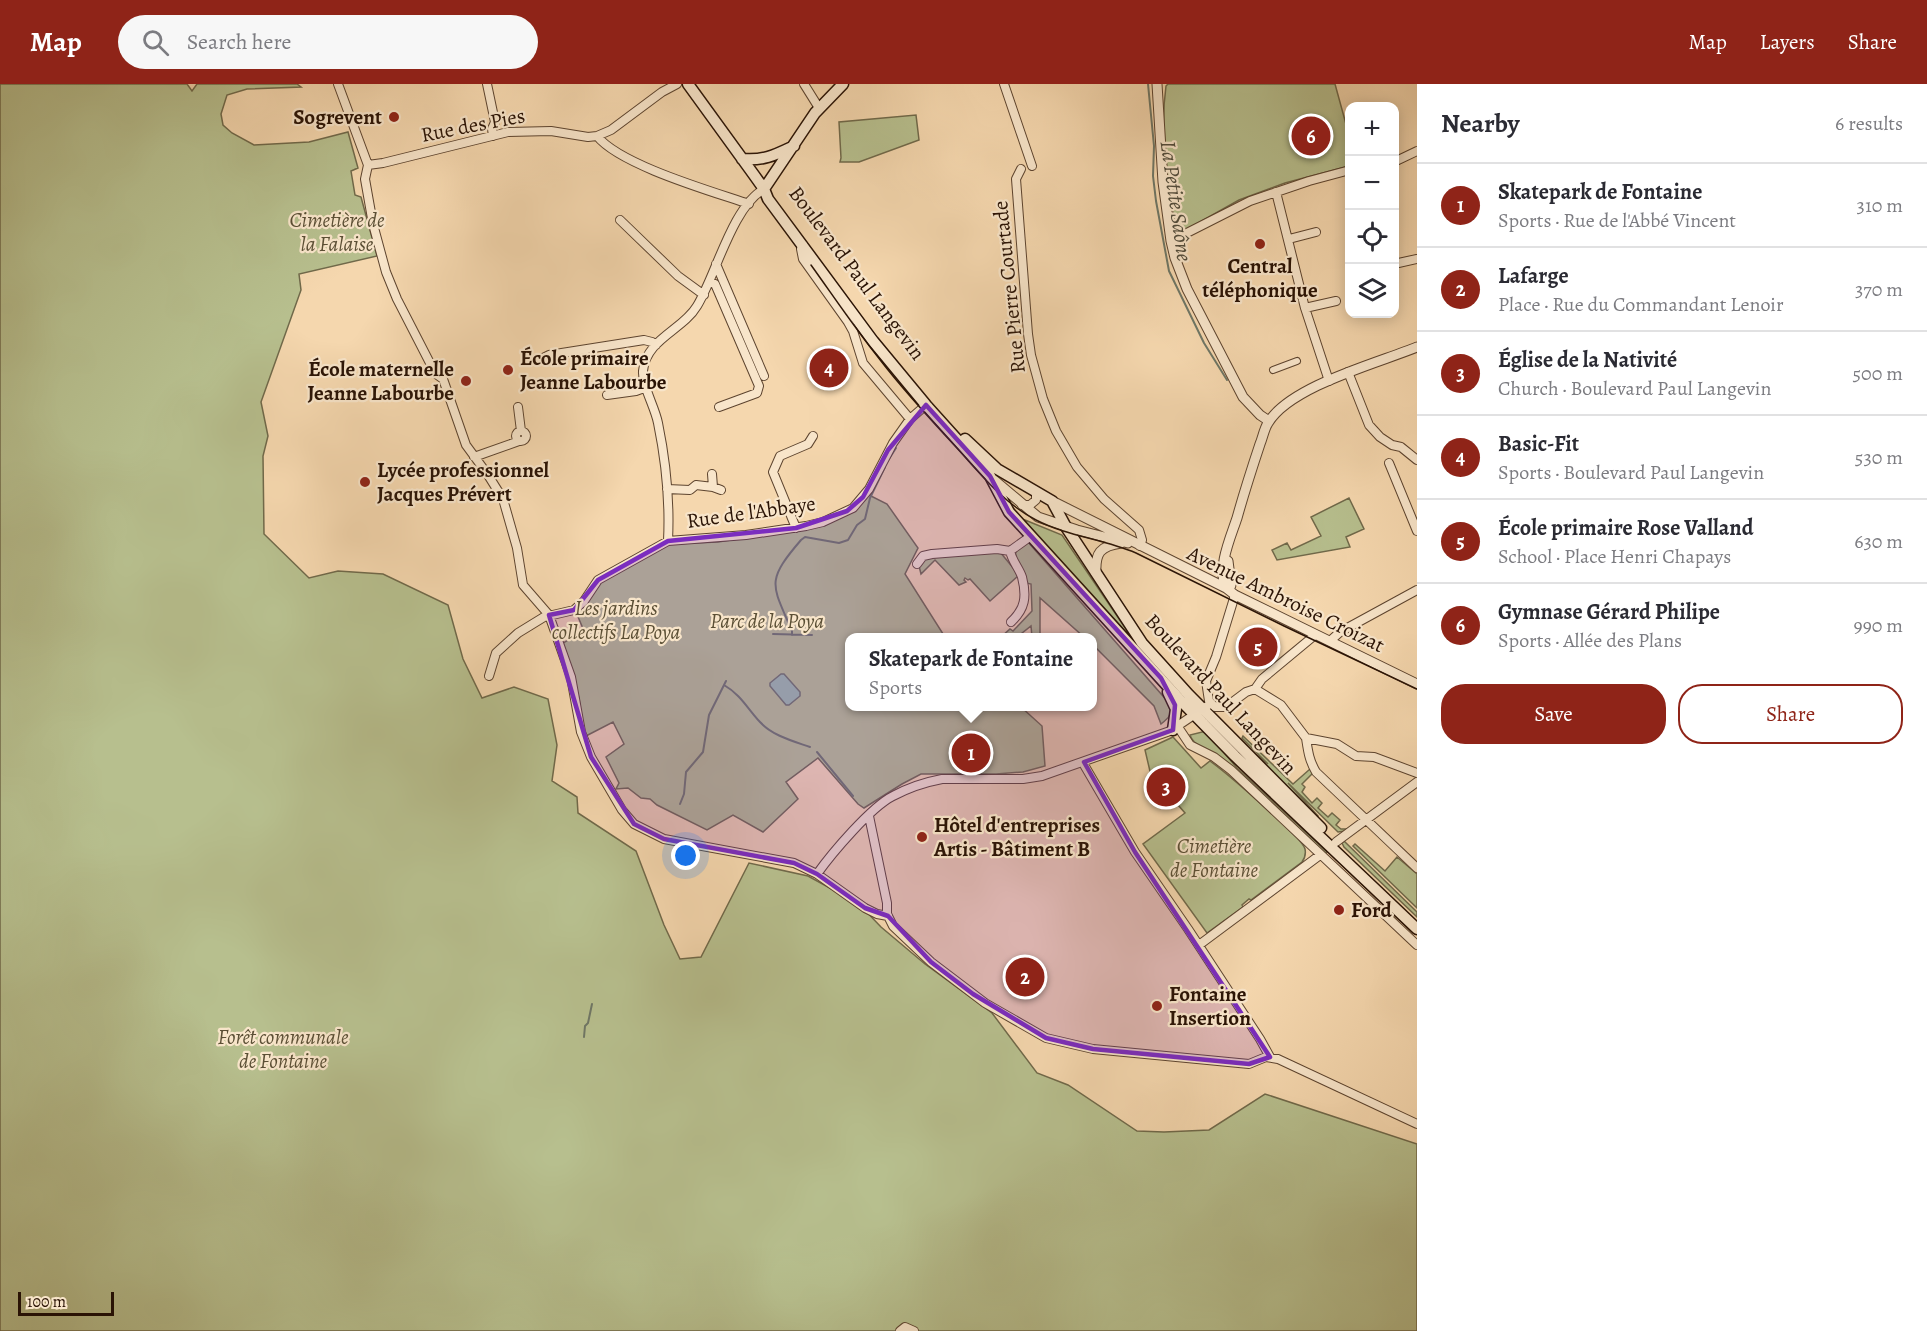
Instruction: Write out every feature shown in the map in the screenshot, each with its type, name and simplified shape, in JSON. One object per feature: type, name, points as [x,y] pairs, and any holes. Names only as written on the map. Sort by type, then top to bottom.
[{"type":"main road","points":[[688,84],[764,189],[819,108],[843,84]]},
{"type":"main road","points":[[742,159],[757,161],[794,146]]},
{"type":"main road","name":"Boulevard Paul Langevin","points":[[764,189],[768,199],[873,341],[926,405],[990,476],[1009,512],[1161,678],[1203,709],[1235,756],[1417,929]]},
{"type":"main road","name":"Boulevard Paul Langevin","points":[[764,189],[772,191],[866,322],[957,432],[997,469],[1052,501],[1066,527],[1142,643],[1203,709],[1417,920]]},
{"type":"main road","points":[[1161,678],[1176,709],[1175,728]]},
{"type":"street","points":[[338,84],[368,165],[365,180],[373,224],[397,299],[436,374],[443,379],[463,436],[474,457],[503,499],[517,548],[523,585],[549,615],[571,677],[581,732],[591,757],[622,810],[634,824],[664,839],[794,863],[817,874],[865,908],[888,916]]},
{"type":"street","points":[[487,84],[495,122],[492,129],[494,136]]},
{"type":"street","points":[[677,84],[662,92],[611,130],[597,136],[603,144],[629,160],[749,204]]},
{"type":"street","points":[[804,84],[819,108]]},
{"type":"street","points":[[1004,84],[1032,166]]},
{"type":"street","points":[[1157,84],[1163,182],[1171,241],[1187,289],[1238,386],[1244,397],[1260,415],[1269,421]]},
{"type":"street","points":[[495,122],[504,133]]},
{"type":"street","name":"Rue des Pies","points":[[368,165],[504,133],[541,131],[597,136]]},
{"type":"street","points":[[1399,160],[1417,151]]},
{"type":"street","name":"Rue Pierre Courtade","points":[[1021,169],[1016,178],[1025,303],[1031,356],[1043,399],[1056,431],[1077,467],[1104,499],[1139,530],[1142,540],[1140,546]]},
{"type":"street","points":[[1171,241],[1250,201],[1345,171]]},
{"type":"street","points":[[668,541],[668,489],[658,423],[643,373],[644,365],[651,351],[664,336],[683,322],[695,309],[704,295],[729,235],[756,194],[764,189]]},
{"type":"street","points":[[1276,192],[1305,308],[1329,381]]},
{"type":"street","points":[[620,220],[678,276],[704,295]]},
{"type":"street","points":[[1289,239],[1316,232]]},
{"type":"street","name":"Boulevard Paul Langevin","points":[[803,245],[801,249],[803,259],[848,322],[863,363],[910,419]]},
{"type":"street","points":[[1399,263],[1417,259]]},
{"type":"street","points":[[716,264],[764,376]]},
{"type":"street","points":[[709,282],[716,284],[759,386],[757,393],[719,407]]},
{"type":"street","points":[[1305,308],[1336,301]]},
{"type":"street","points":[[543,358],[549,355],[644,340],[656,345]]},
{"type":"street","points":[[1230,591],[1222,580],[1225,559],[1269,421],[1293,401],[1329,381],[1417,347]]},
{"type":"street","points":[[1273,370],[1297,361]]},
{"type":"street","points":[[1348,372],[1369,424],[1380,437],[1392,445],[1401,447],[1417,460]]},
{"type":"street","points":[[608,396],[647,387]]},
{"type":"street","name":"Boulevard Paul Langevin","points":[[926,405],[937,410]]},
{"type":"street","name":"Rue de l'Abbaye","points":[[489,676],[493,658],[498,650],[518,633],[549,615],[574,610],[584,601],[598,580],[668,541],[746,535],[796,528],[823,522],[847,511],[858,503],[868,489],[888,450],[910,419],[926,405]]},
{"type":"street","points":[[474,457],[524,440],[526,437],[521,431],[518,407]]},
{"type":"street","points":[[796,528],[773,472],[780,456],[808,444],[813,435]]},
{"type":"street","points":[[1389,463],[1417,531]]},
{"type":"street","points":[[712,474],[713,487]]},
{"type":"street","name":"Avenue Ambroise Croizat","points":[[990,476],[1038,517],[1066,527],[1140,546]]},
{"type":"street","points":[[668,489],[690,490],[696,485],[721,490]]},
{"type":"street","points":[[1009,494],[1025,486]]},
{"type":"street","points":[[1022,505],[1030,505],[1035,500],[1036,493]]},
{"type":"street","name":"Boulevard Paul Langevin","points":[[1009,494],[1022,525]]},
{"type":"street","name":"Avenue Ambroise Croizat","points":[[1052,501],[1417,684]]},
{"type":"street","points":[[917,564],[922,556],[932,554],[997,549],[1010,551],[1031,536]]},
{"type":"street","points":[[1096,573],[1095,559],[1101,550],[1126,542]]},
{"type":"street","points":[[1203,709],[1206,681],[1216,657],[1231,585],[1228,547]]},
{"type":"street","points":[[1010,551],[1012,560],[1022,577],[1024,605],[1021,613],[1011,622]]},
{"type":"street","points":[[1209,580],[1220,569],[1225,559]]},
{"type":"street","points":[[1330,641],[1341,632],[1417,590]]},
{"type":"street","points":[[817,874],[827,860],[891,796],[932,781],[954,778],[1023,779],[1042,776],[1083,763],[1175,728],[1203,709],[1226,707],[1246,692],[1255,689],[1262,679],[1316,635]]},
{"type":"street","points":[[1255,689],[1281,705],[1306,738],[1307,753],[1316,772],[1417,868]]},
{"type":"street","name":"Boulevard Paul Langevin","points":[[1175,728],[1190,745],[1214,757],[1231,770],[1417,945]]},
{"type":"street","points":[[1306,738],[1337,744],[1356,756],[1374,757],[1417,773]]},
{"type":"street","points":[[1083,763],[1135,852],[1199,945],[1270,1057]]},
{"type":"street","points":[[1336,842],[1417,782]]},
{"type":"street","points":[[869,816],[888,916],[893,926],[951,979],[985,1003],[1046,1038],[1093,1049],[1250,1064],[1270,1057],[1417,1124]]},
{"type":"street","points":[[1199,945],[1320,855]]},
{"type":"street","points":[[900,1331],[905,1327],[914,1331]]},
{"type":"highlighted area","points":[[926,405],[990,476],[1009,512],[1161,678],[1175,705],[1173,730],[1084,762],[1135,852],[1270,1057],[1249,1064],[1093,1049],[1046,1038],[973,994],[931,962],[888,916],[865,908],[817,874],[794,863],[664,839],[634,824],[591,757],[549,615],[574,610],[598,580],[668,541],[796,528],[847,511],[863,497],[888,450]]},
{"type":"green space","points":[[0,84],[187,84],[192,91],[197,84],[297,84],[301,87],[247,89],[227,95],[221,114],[223,125],[232,133],[254,145],[309,142],[348,132],[358,168],[351,171],[355,195],[361,197],[377,256],[299,274],[301,290],[261,402],[268,436],[263,456],[264,534],[309,578],[338,571],[383,574],[448,605],[463,659],[482,698],[514,687],[548,699],[557,745],[552,781],[577,797],[578,813],[636,851],[664,925],[680,959],[701,957],[749,863],[808,876],[859,904],[881,927],[925,964],[992,1013],[1037,1073],[1068,1085],[1137,1131],[1209,1130],[1265,1094],[1417,1144],[1417,1331],[0,1331]]},
{"type":"green space","points":[[1168,84],[1335,84],[1345,120],[1345,167],[1285,183],[1239,200],[1177,235],[1164,142],[1166,86]]},
{"type":"green space","points":[[916,115],[919,140],[859,162],[840,162],[839,122]]},
{"type":"green space","name":"Parc de la Poya","points":[[867,494],[887,504],[918,548],[905,574],[942,633],[845,633],[845,711],[1025,711],[1042,726],[1045,766],[1023,772],[996,774],[921,774],[864,808],[818,758],[786,782],[798,799],[763,832],[733,815],[707,830],[657,805],[650,799],[641,798],[628,788],[616,789],[619,783],[606,757],[624,744],[613,722],[584,737],[579,698],[563,643],[584,631],[576,612],[597,585],[670,544],[718,542],[822,526],[849,513]]},
{"type":"green space","points":[[1349,498],[1364,529],[1346,537],[1350,547],[1277,560],[1272,550],[1287,543],[1291,550],[1321,536],[1311,517]]},
{"type":"green space","points":[[1025,520],[1062,535],[1130,635],[1126,635],[1026,524]]},
{"type":"green space","points":[[1028,542],[1169,703],[1171,710],[1167,719],[1161,724],[1154,706],[1097,649],[1097,633],[1079,633],[1040,598],[1040,633],[1032,633],[1031,626],[1022,633],[1006,633],[1010,629],[1013,631],[1032,611],[1031,584],[1026,583],[1018,563],[1016,550]]},
{"type":"green space","points":[[1000,552],[1019,575],[990,601],[970,579],[965,578],[966,582],[959,585],[935,560],[921,574],[919,566],[927,557]]},
{"type":"green space","points":[[1206,731],[1237,768],[1327,852],[1325,854],[1215,755],[1197,744],[1190,735]]},
{"type":"green space","points":[[1243,736],[1293,784],[1310,769],[1313,773],[1302,784],[1305,787],[1302,792],[1312,803],[1317,798],[1322,803],[1318,808],[1328,817],[1332,813],[1340,820],[1336,825],[1341,829],[1347,829],[1338,832],[1288,783],[1318,816],[1315,819],[1250,750],[1268,764],[1242,738]]},
{"type":"green space","name":"Cimetière de Fontaine","points":[[1173,737],[1201,768],[1210,761],[1230,777],[1278,819],[1305,849],[1302,862],[1251,900],[1249,899],[1242,905],[1243,907],[1207,933],[1143,844],[1185,813],[1171,797],[1181,789],[1182,783],[1170,768],[1155,775],[1157,783],[1153,784],[1145,750]]},
{"type":"green space","points":[[1344,841],[1417,912],[1417,917],[1344,847],[1342,843]]},
{"type":"green space","points":[[1355,844],[1385,871],[1397,857],[1417,874],[1417,908],[1353,846]]},
{"type":"shaded area","points":[[784,674],[800,692],[800,696],[789,705],[786,705],[770,686],[770,683]]},
{"type":"waterway","name":"La Petite Saône","points":[[1148,84],[1154,146],[1153,176],[1169,271],[1204,343],[1227,380]]},
{"type":"waterway","name":"La Petite Saône","points":[[887,462],[896,448]]},
{"type":"waterway","name":"La Petite Saône","points":[[792,635],[777,593],[777,575],[782,565],[805,537],[839,543],[848,540],[857,525],[865,519],[870,498],[885,467]]},
{"type":"waterway","name":"La Petite Saône","points":[[773,634],[812,635]]},
{"type":"waterway","name":"La Petite Saône","points":[[680,804],[684,794],[686,772],[703,752],[709,715],[726,681]]},
{"type":"waterway","points":[[724,685],[739,697],[765,727],[783,738],[810,747]]},
{"type":"waterway","points":[[817,752],[853,796]]},
{"type":"waterway","points":[[584,1037],[592,1004]]},
{"type":"tram line","points":[[811,265],[908,394],[993,487],[1024,513],[1060,530],[1136,553],[1417,689]]},
{"type":"place","name":"Sogrevent","points":[[394,117]]},
{"type":"place","name":"Gymnase Gérard Philipe","points":[[1311,136]]},
{"type":"place","name":"Central téléphonique","points":[[1260,244]]},
{"type":"place","name":"Basic-Fit","points":[[829,368]]},
{"type":"place","name":"École primaire Jeanne Labourbe","points":[[508,370]]},
{"type":"place","name":"École maternelle Jeanne Labourbe","points":[[466,381]]},
{"type":"place","name":"Lycée professionnel Jacques Prévert","points":[[365,482]]},
{"type":"place","name":"École primaire Rose Valland","points":[[1258,647]]},
{"type":"place","name":"Skatepark de Fontaine","points":[[971,753]]},
{"type":"place","name":"Église de la Nativité","points":[[1166,787]]},
{"type":"place","name":"Hôtel d'entreprises Artis - Bâtiment B","points":[[922,837]]},
{"type":"place","name":"Ford","points":[[1339,910]]},
{"type":"place","name":"Lafarge","points":[[1025,977]]},
{"type":"place","name":"Fontaine Insertion","points":[[1157,1006]]},
{"type":"park label","name":"Cimetière de la Falaise","points":[[337,232]]},
{"type":"park label","name":"Les jardins collectifs La Poya","points":[[616,620]]},
{"type":"park label","name":"Forêt communale de Fontaine","points":[[283,1049]]}]
